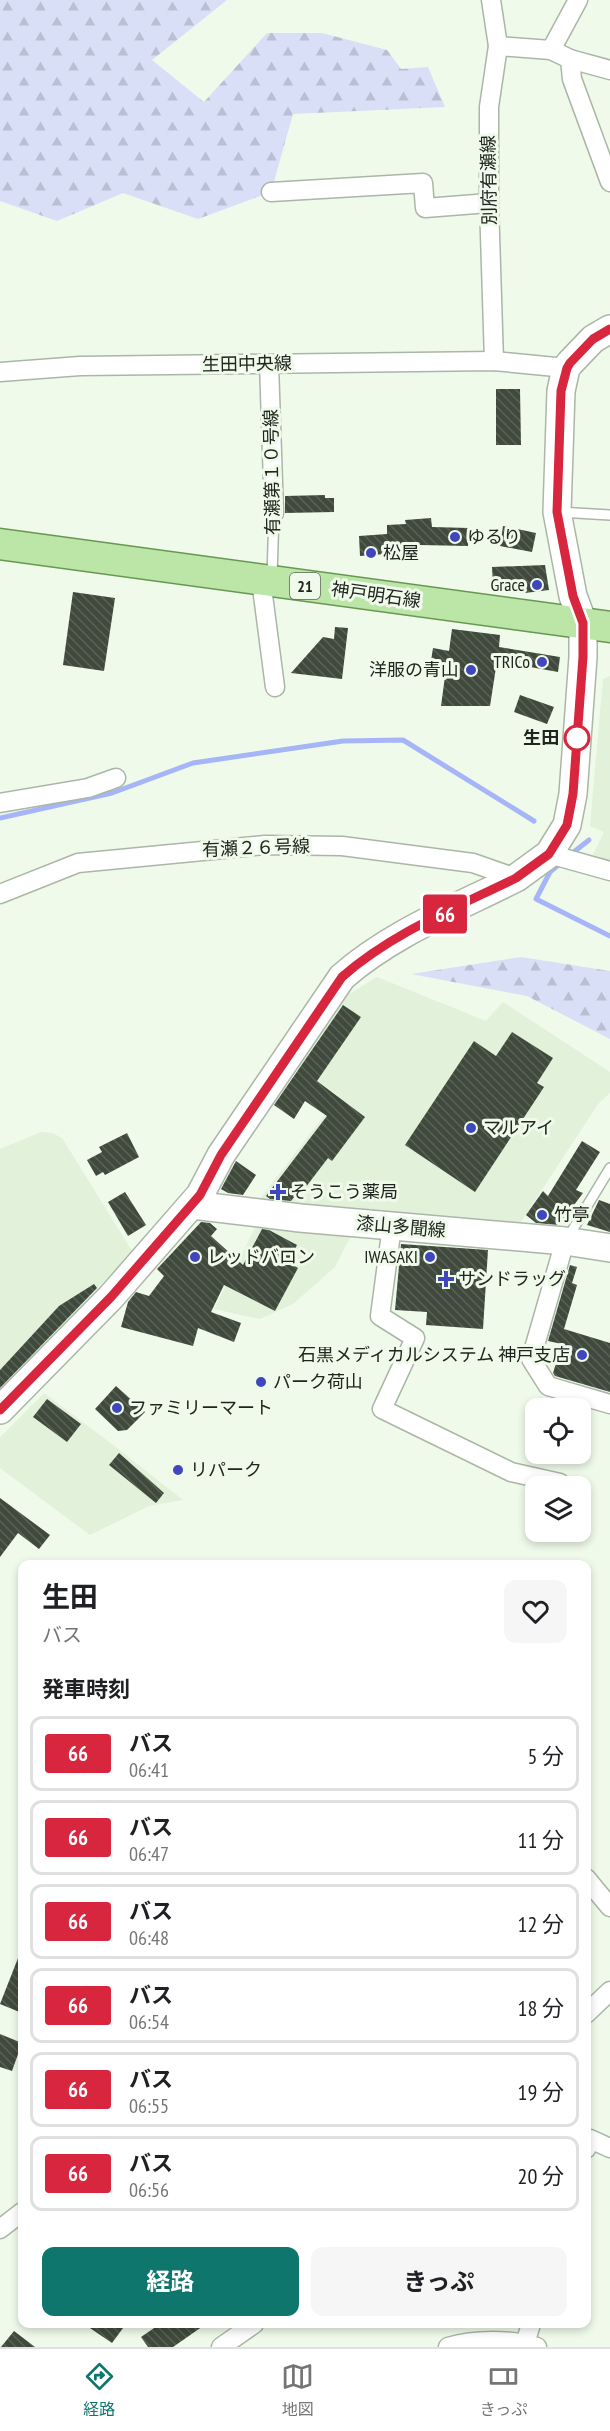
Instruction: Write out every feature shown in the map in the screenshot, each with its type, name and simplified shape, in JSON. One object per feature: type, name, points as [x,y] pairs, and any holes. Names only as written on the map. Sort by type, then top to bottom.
[{"type":"main road","points":[[0,1410],[111,1297],[200,1195],[221,1155],[342,977],[364,958],[387,943],[516,878],[549,854],[567,825],[573,794],[583,657],[596,625],[573,596],[557,512],[561,391],[567,368],[593,339],[610,329]]},
{"type":"main road","name":"神戸明石線","points":[[0,544],[596,625]]},
{"type":"main road","name":"漆山多聞線","points":[[192,1205],[214,1209],[565,1241],[610,1248]]},
{"type":"street","name":"別府有瀬線","points":[[491,0],[498,46],[489,107],[489,203],[494,362]]},
{"type":"street","points":[[551,50],[578,0]]},
{"type":"street","points":[[498,46],[551,50],[570,59],[610,70]]},
{"type":"street","points":[[570,59],[573,79],[610,182]]},
{"type":"street","points":[[271,192],[423,183],[425,208],[489,203]]},
{"type":"street","name":"生田中央線","points":[[0,372],[80,366],[494,362],[567,368]]},
{"type":"street","name":"有瀬第１０号線","points":[[269,364],[274,513]]},
{"type":"street","name":"有瀬第１０号線","points":[[266,580],[275,687]]},
{"type":"street","points":[[0,803],[88,788],[116,778]]},
{"type":"street","name":"有瀬２６号線","points":[[0,894],[78,863],[265,845],[342,846],[473,863],[516,878]]},
{"type":"street","points":[[549,854],[610,871]]},
{"type":"street","points":[[392,1226],[380,1316],[415,1338],[382,1409],[511,1472],[529,1476]]},
{"type":"street","points":[[565,1241],[531,1359],[548,1386],[610,1404]]},
{"type":"street","points":[[591,1884],[610,1907]]},
{"type":"street","points":[[591,2008],[610,1990]]},
{"type":"street","points":[[591,2145],[610,2148]]},
{"type":"street","points":[[0,2229],[18,2215]]},
{"type":"street","points":[[221,2347],[248,2328]]},
{"type":"street","points":[[448,2347],[467,2341],[529,2346],[531,2328]]},
{"type":"lane","points":[[557,512],[610,515]]},
{"type":"lane","name":"有瀬第１０号線","points":[[266,580],[274,513]]},
{"type":"lane","points":[[565,1241],[610,1168]]},
{"type":"shaded area","points":[[610,676],[610,861],[593,855],[604,832],[590,826],[603,679]]},
{"type":"shaded area","points":[[377,977],[486,1021],[503,1002],[610,1072],[610,1093],[598,1104],[519,1225],[257,1203],[339,1096],[292,1063],[341,999]]},
{"type":"shaded area","points":[[41,1132],[52,1133],[62,1138],[132,1251],[0,1395],[0,1149]]},
{"type":"shaded area","points":[[258,1222],[354,1230],[335,1267],[293,1304],[260,1319],[214,1309]]},
{"type":"shaded area","points":[[44,1393],[183,1500],[149,1506],[90,1535],[0,1468],[0,1437]]},
{"type":"green space","points":[[0,0],[227,0],[152,60],[204,102],[267,33],[322,33],[387,50],[401,69],[428,67],[445,107],[293,114],[271,192],[198,219],[123,193],[57,221],[0,201]]},
{"type":"green space","points":[[521,957],[610,971],[610,1039],[527,996],[411,974]]},
{"type":"building","points":[[496,389],[520,389],[521,445],[496,445]]},
{"type":"building","points":[[325,495],[325,498],[334,498],[334,512],[285,513],[285,496]]},
{"type":"building","points":[[431,518],[432,527],[469,528],[468,546],[420,545],[420,548],[410,548],[410,552],[360,556],[359,536],[387,534],[387,525],[406,524],[405,520]]},
{"type":"building","points":[[503,526],[536,533],[532,552],[500,546]]},
{"type":"building","points":[[545,565],[549,590],[525,593],[524,585],[493,586],[492,567]]},
{"type":"building","points":[[73,592],[115,598],[104,671],[63,665]]},
{"type":"building","points":[[335,627],[348,628],[342,679],[291,673],[323,637],[334,639]]},
{"type":"building","points":[[452,629],[500,635],[499,647],[560,657],[558,672],[497,661],[490,706],[441,706],[446,669],[430,667],[433,648],[449,651]]},
{"type":"building","points":[[520,695],[554,707],[547,724],[514,712]]},
{"type":"building","points":[[343,1005],[361,1017],[317,1081],[365,1117],[332,1161],[328,1158],[302,1192],[299,1191],[291,1201],[270,1199],[266,1196],[327,1116],[305,1101],[294,1119],[274,1105]]},
{"type":"building","points":[[512,1032],[553,1058],[537,1083],[544,1087],[475,1192],[405,1145],[474,1041],[496,1056]]},
{"type":"building","points":[[127,1133],[139,1157],[105,1175],[103,1172],[96,1176],[87,1160],[102,1152],[99,1147]]},
{"type":"building","points":[[582,1141],[600,1152],[576,1190],[583,1193],[559,1225],[536,1223],[526,1215],[543,1191],[548,1196]]},
{"type":"building","points":[[236,1161],[256,1175],[243,1195],[228,1193],[221,1189]]},
{"type":"building","points":[[125,1192],[146,1225],[128,1236],[108,1202]]},
{"type":"building","points":[[599,1200],[610,1204],[610,1232],[587,1225]]},
{"type":"building","points":[[201,1222],[210,1223],[217,1229],[211,1236],[243,1265],[262,1229],[269,1230],[297,1245],[288,1262],[298,1268],[275,1311],[224,1285],[211,1312],[241,1323],[234,1342],[198,1328],[193,1346],[121,1327],[128,1302],[136,1292],[149,1296],[164,1276],[157,1269]]},
{"type":"building","points":[[401,1244],[488,1250],[483,1329],[426,1325],[427,1312],[395,1310]]},
{"type":"building","points":[[570,1265],[577,1267],[572,1283],[577,1285],[564,1329],[610,1343],[610,1392],[555,1376],[553,1373],[562,1344],[548,1341]]},
{"type":"building","points":[[94,1284],[97,1288],[0,1388],[0,1370],[59,1306]]},
{"type":"building","points":[[116,1386],[145,1412],[127,1430],[118,1431],[95,1409]]},
{"type":"building","points":[[47,1399],[81,1424],[67,1442],[33,1417]]},
{"type":"building","points":[[119,1453],[164,1493],[156,1503],[109,1465]]},
{"type":"building","points":[[0,1498],[50,1535],[39,1549],[18,1533],[0,1557]]},
{"type":"building","points":[[18,1958],[18,2011],[0,2004]]},
{"type":"building","points":[[0,2034],[18,2041],[18,2054],[12,2071],[0,2067]]},
{"type":"building","points":[[90,2328],[123,2328],[112,2343]]},
{"type":"building","points":[[154,2328],[200,2328],[173,2347],[148,2347],[141,2337]]},
{"type":"building","points":[[14,2331],[35,2347],[1,2347]]},
{"type":"waterway","points":[[0,818],[112,793],[193,763],[343,741],[403,740],[534,821]]},
{"type":"waterway","points":[[570,855],[589,840]]},
{"type":"waterway","points":[[563,861],[550,872],[536,899],[610,936]]},
{"type":"bus line","name":"66","points":[[0,1410],[111,1297],[200,1195],[221,1155],[342,977],[364,958],[387,943],[516,878],[534,866],[549,854],[567,825],[573,794],[583,657],[583,623],[573,596],[557,512],[561,391],[570,363],[593,339],[610,329]]},
{"type":"place","name":"ゆるり","points":[[455,537]]},
{"type":"place","name":"松屋","points":[[371,553]]},
{"type":"place","name":"Grace","points":[[537,585]]},
{"type":"place","name":"TRICo","points":[[542,662]]},
{"type":"place","name":"洋服の青山","points":[[471,670]]},
{"type":"place","name":"生田","points":[[577,738]]},
{"type":"place","name":"マルアイ","points":[[471,1128]]},
{"type":"place","name":"そうこう薬局","points":[[278,1192]]},
{"type":"place","name":"竹亭","points":[[542,1215]]},
{"type":"place","name":"レッドバロン","points":[[195,1257]]},
{"type":"place","name":"IWASAKI","points":[[430,1257]]},
{"type":"place","name":"サンドラッグ","points":[[446,1279]]},
{"type":"place","name":"石黒メディカルシステム 神戸支店","points":[[582,1355]]},
{"type":"place","name":"パーク荷山","points":[[261,1382]]},
{"type":"place","name":"ファミリーマート","points":[[117,1408]]},
{"type":"place","name":"リパーク","points":[[178,1470]]}]
